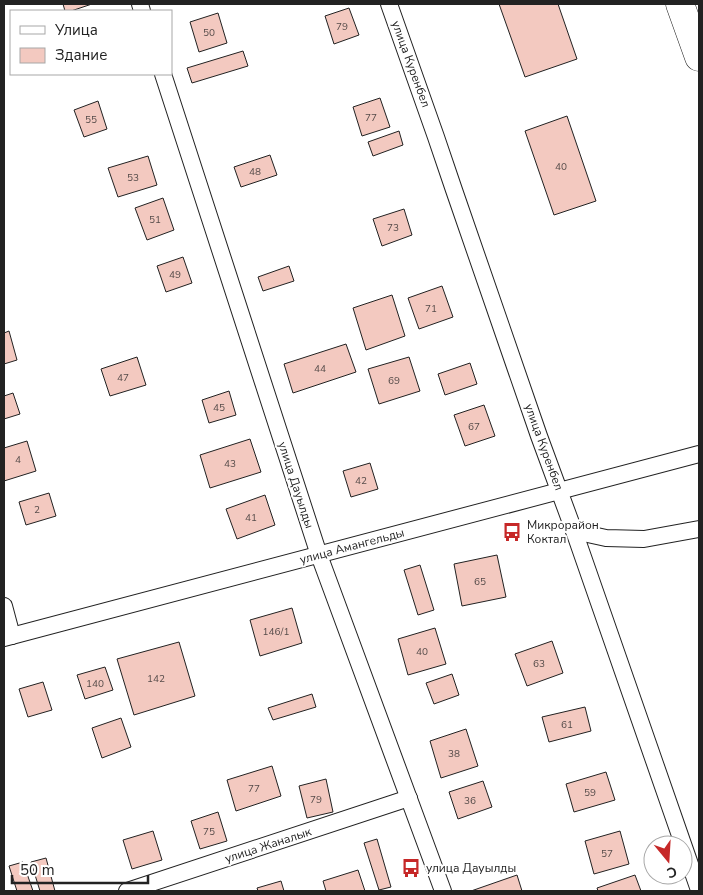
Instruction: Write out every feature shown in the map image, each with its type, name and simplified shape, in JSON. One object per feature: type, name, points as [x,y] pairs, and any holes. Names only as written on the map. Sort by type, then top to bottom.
[{"type":"highway","points":[[680,4],[699,57]]},
{"type":"street","name":"улица Куренбел","points":[[389,4],[699,890]]},
{"type":"street","name":"улица Дауылды","points":[[163,75],[319,555],[443,891]]},
{"type":"street","name":"улица Амангельды","points":[[8,637],[699,454]]},
{"type":"street","points":[[574,531],[606,538],[644,539],[699,529]]},
{"type":"street","points":[[4,606],[8,637]]},
{"type":"street","name":"улица Жаналык","points":[[126,891],[409,798]]},
{"type":"building","points":[[63,4],[92,4],[74,10],[65,10]]},
{"type":"building","points":[[499,4],[558,4],[577,59],[525,77]]},
{"type":"building","points":[[349,8],[359,35],[334,44],[325,16]]},
{"type":"building","points":[[218,13],[227,43],[199,52],[190,22]]},
{"type":"building","points":[[243,51],[248,66],[192,83],[187,68]]},
{"type":"building","points":[[380,98],[390,127],[362,136],[353,107]]},
{"type":"building","points":[[98,101],[107,129],[84,137],[74,110]]},
{"type":"building","points":[[567,116],[596,201],[554,215],[525,131]]},
{"type":"building","points":[[399,131],[403,145],[373,156],[368,142]]},
{"type":"building","points":[[270,155],[277,175],[241,187],[234,167]]},
{"type":"building","points":[[148,156],[157,185],[118,197],[108,168]]},
{"type":"building","points":[[163,198],[174,230],[147,240],[135,208]]},
{"type":"building","points":[[404,209],[412,235],[382,246],[373,219]]},
{"type":"building","points":[[183,257],[192,283],[166,292],[157,266]]},
{"type":"building","points":[[289,266],[294,281],[263,291],[258,277]]},
{"type":"building","points":[[442,286],[453,317],[419,329],[408,298]]},
{"type":"building","points":[[392,295],[405,336],[366,350],[353,308]]},
{"type":"building","points":[[9,331],[17,360],[4,364],[4,333]]},
{"type":"building","points":[[346,344],[356,372],[293,393],[284,364]]},
{"type":"building","points":[[137,357],[146,385],[110,396],[101,369]]},
{"type":"building","points":[[409,357],[420,391],[379,404],[368,369]]},
{"type":"building","points":[[470,363],[477,384],[445,395],[438,374]]},
{"type":"building","points":[[229,391],[236,415],[209,423],[202,400]]},
{"type":"building","points":[[13,393],[20,414],[4,419],[4,396]]},
{"type":"building","points":[[484,405],[495,436],[465,446],[454,415]]},
{"type":"building","points":[[250,439],[261,472],[210,488],[200,455]]},
{"type":"building","points":[[27,441],[36,471],[4,481],[4,448]]},
{"type":"building","points":[[370,463],[378,489],[351,497],[343,471]]},
{"type":"building","points":[[49,493],[56,516],[26,525],[19,502]]},
{"type":"building","points":[[265,495],[275,525],[237,539],[226,509]]},
{"type":"building","points":[[497,555],[506,597],[462,606],[454,564]]},
{"type":"building","points":[[420,565],[434,610],[418,615],[404,570]]},
{"type":"building","points":[[292,608],[302,643],[260,656],[250,620]]},
{"type":"building","points":[[435,628],[446,664],[408,675],[398,639]]},
{"type":"building","points":[[552,641],[563,673],[527,686],[515,654]]},
{"type":"building","points":[[179,642],[195,696],[134,715],[117,659]]},
{"type":"building","points":[[105,667],[113,690],[85,699],[77,675]]},
{"type":"building","points":[[452,674],[459,695],[434,704],[426,683]]},
{"type":"building","points":[[43,682],[52,710],[28,717],[19,689]]},
{"type":"building","points":[[312,694],[316,707],[273,720],[268,708]]},
{"type":"building","points":[[585,707],[591,731],[549,742],[542,717]]},
{"type":"building","points":[[121,718],[131,747],[102,758],[92,728]]},
{"type":"building","points":[[466,729],[478,766],[441,778],[430,741]]},
{"type":"building","points":[[272,766],[281,796],[236,811],[227,780]]},
{"type":"building","points":[[606,772],[615,800],[574,812],[566,784]]},
{"type":"building","points":[[326,779],[333,812],[307,818],[299,786]]},
{"type":"building","points":[[483,781],[492,807],[458,819],[449,792]]},
{"type":"building","points":[[218,812],[227,841],[200,849],[191,821]]},
{"type":"building","points":[[153,831],[162,860],[132,869],[123,840]]},
{"type":"building","points":[[620,831],[629,864],[594,874],[585,841]]},
{"type":"building","points":[[377,839],[391,887],[379,890],[364,843]]},
{"type":"building","points":[[46,858],[55,891],[40,891],[31,862]]},
{"type":"building","points":[[23,862],[33,891],[17,891],[9,866]]},
{"type":"building","points":[[358,870],[365,891],[326,891],[323,881]]},
{"type":"building","points":[[517,875],[522,891],[471,891]]},
{"type":"building","points":[[635,875],[641,891],[598,891],[597,888]]},
{"type":"building","points":[[281,881],[284,891],[258,891],[257,888]]},
{"type":"place","name":"Микрорайон Коктал","points":[[512,532]]},
{"type":"place","name":"улица Дауылды","points":[[411,868]]}]
